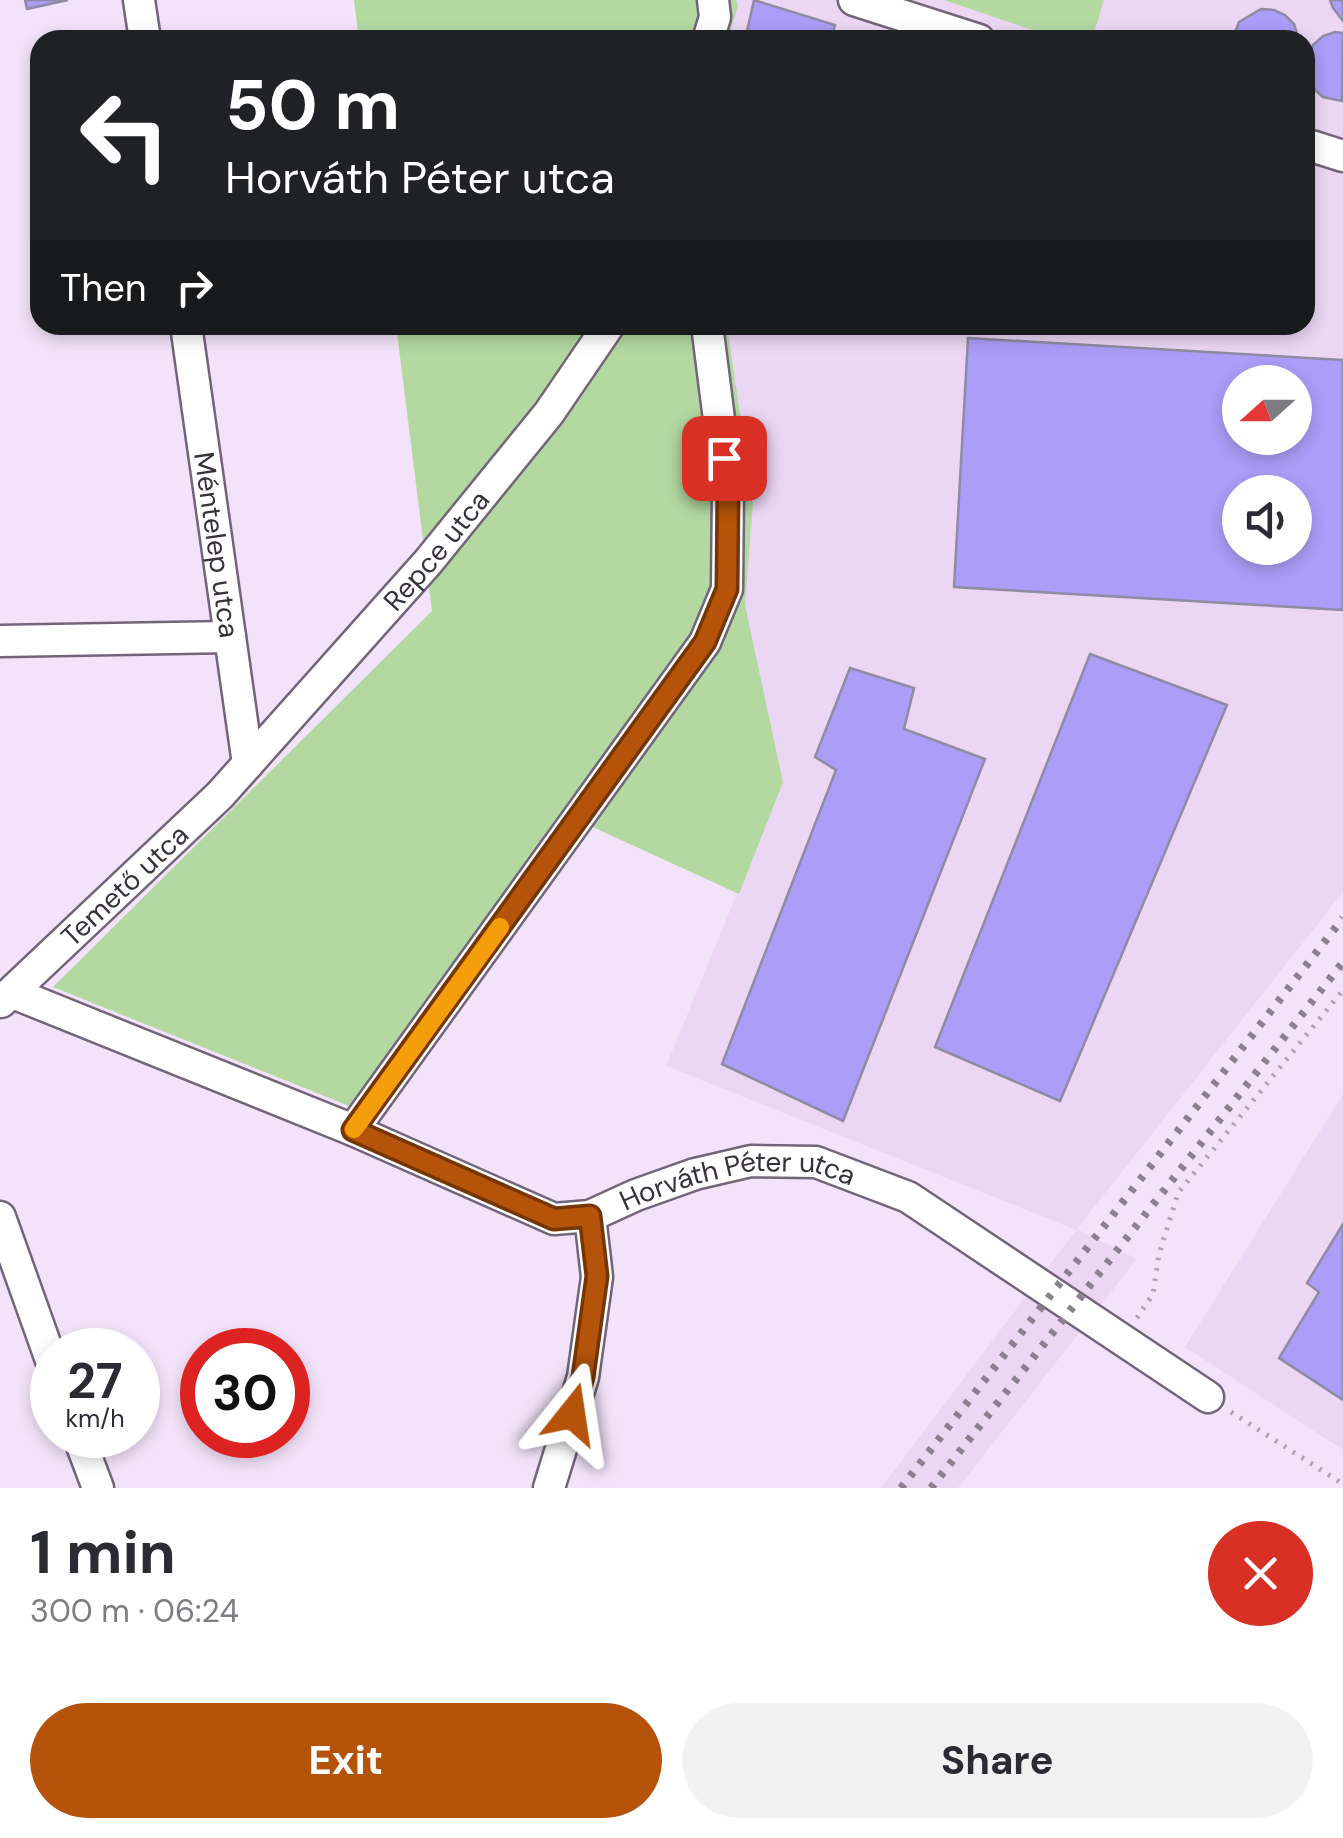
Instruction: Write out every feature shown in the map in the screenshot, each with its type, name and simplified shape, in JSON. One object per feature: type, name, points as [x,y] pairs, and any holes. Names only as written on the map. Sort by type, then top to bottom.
[{"type":"street","points":[[140,0],[144,30]]},
{"type":"street","points":[[854,0],[948,30]]},
{"type":"street","points":[[1315,147],[1343,156]]},
{"type":"street","name":"Méntelep utca","points":[[187,335],[248,764]]},
{"type":"street","name":"Repce utca","points":[[248,764],[428,562],[550,413],[602,335]]},
{"type":"street","points":[[353,1130],[705,642],[727,589],[728,490],[708,335]]},
{"type":"street","points":[[0,640],[230,637]]},
{"type":"street","name":"Temető utca","points":[[6,998],[248,764]]},
{"type":"street","name":"Horváth Péter utca","points":[[6,998],[353,1130],[554,1219],[590,1216],[695,1174],[751,1160],[816,1162],[908,1198],[1208,1397]]},
{"type":"street","points":[[549,1488],[583,1377],[597,1276],[590,1216]]},
{"type":"street","points":[[0,1217],[40,1328]]},
{"type":"street","points":[[87,1458],[98,1488]]},
{"type":"path","points":[[1121,1341],[1153,1294],[1159,1254],[1178,1193],[1343,990]]},
{"type":"path","points":[[1208,1397],[1343,1484]]},
{"type":"shaded area","points":[[736,0],[944,0],[1032,30],[731,30]]},
{"type":"shaded area","points":[[1104,0],[1343,0],[1343,892],[1077,1229],[1137,1259],[958,1488],[881,1488],[1076,1230],[666,1066],[783,782],[745,605],[753,503],[728,335],[1315,335],[1315,30],[1095,30]]},
{"type":"shaded area","points":[[1343,1094],[1343,1450],[1185,1347]]},
{"type":"green space","points":[[354,0],[736,0],[738,6],[731,30],[358,30]]},
{"type":"green space","points":[[944,0],[1104,0],[1095,30],[1032,30]]},
{"type":"green space","points":[[397,335],[728,335],[753,503],[745,605],[783,782],[739,894],[562,813],[349,1106],[53,987],[432,611]]},
{"type":"building","points":[[25,0],[68,0],[27,9]]},
{"type":"building","points":[[754,0],[835,25],[834,30],[747,30]]},
{"type":"building","points":[[1330,0],[1343,0],[1343,21],[1333,8]]},
{"type":"building","points":[[1261,9],[1274,10],[1285,15],[1296,30],[1236,30],[1239,22]]},
{"type":"building","points":[[1343,33],[1342,101],[1323,97],[1315,90],[1315,43],[1323,36]]},
{"type":"building","points":[[968,338],[1343,360],[1343,610],[954,587]]},
{"type":"building","points":[[1090,654],[1227,705],[1060,1101],[935,1047]]},
{"type":"building","points":[[850,668],[914,688],[904,729],[985,759],[843,1121],[722,1064],[836,770],[815,757]]},
{"type":"building","points":[[1343,1224],[1343,1400],[1279,1358],[1319,1292],[1307,1283]]},
{"type":"railway","points":[[901,1488],[1343,918]]},
{"type":"railway","points":[[931,1488],[1343,962]]},
{"type":"slow traffic","points":[[354,1129],[500,927]]},
{"type":"route","points":[[572,1414],[583,1377],[597,1276],[590,1216],[554,1219],[353,1130],[705,642],[727,589],[728,490],[724,458]]}]
